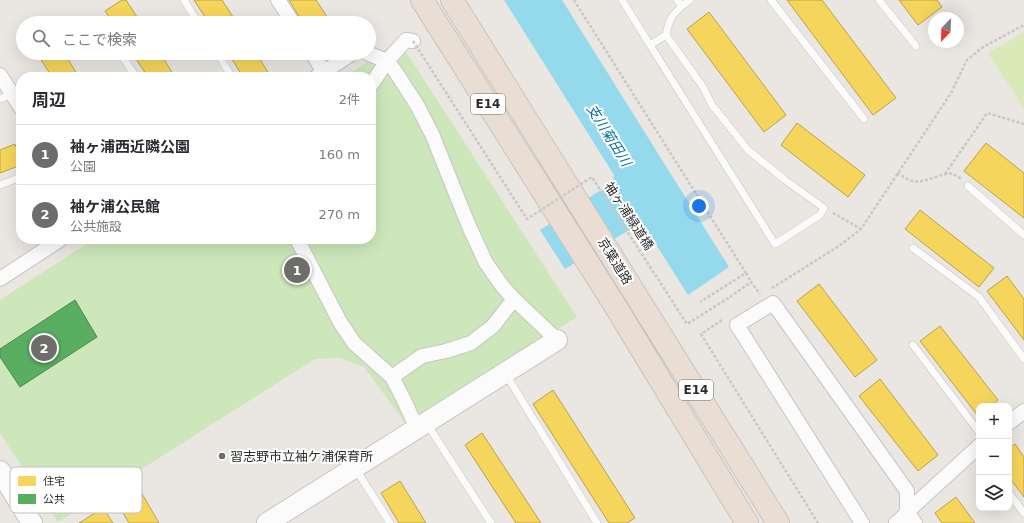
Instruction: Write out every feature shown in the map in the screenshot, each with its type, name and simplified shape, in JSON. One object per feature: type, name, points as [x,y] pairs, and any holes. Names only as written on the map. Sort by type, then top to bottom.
[{"type":"highway","name":"京葉道路","points":[[422,0],[593,270],[747,523]]},
{"type":"highway","name":"京葉道路","points":[[452,0],[778,523]]},
{"type":"street","points":[[278,0],[288,16]]},
{"type":"street","points":[[376,78],[387,61],[406,40],[412,41]]},
{"type":"street","points":[[278,518],[557,340],[514,300],[486,263],[465,216],[432,134],[417,105],[387,61],[376,56]]},
{"type":"street","points":[[315,60],[319,72]]},
{"type":"street","points":[[323,72],[342,60]]},
{"type":"street","points":[[0,75],[6,96],[16,104]]},
{"type":"street","points":[[0,279],[53,244]]},
{"type":"street","points":[[300,244],[340,322],[354,343],[392,377],[403,398],[421,426]]},
{"type":"street","points":[[392,377],[422,356],[446,351],[471,343],[493,326],[514,300]]},
{"type":"street","points":[[862,523],[737,325],[773,303],[907,491],[911,518]]},
{"type":"street","points":[[1012,421],[1024,411]]},
{"type":"street","points":[[896,523],[902,519],[911,518],[976,452]]},
{"type":"street","points":[[0,471],[10,487]]},
{"type":"street","points":[[26,513],[32,523]]},
{"type":"lane","points":[[184,0],[194,16]]},
{"type":"lane","points":[[622,0],[775,244],[820,215],[824,208],[785,180],[748,150],[712,105],[703,88],[666,35],[668,23],[680,3],[690,0]]},
{"type":"lane","points":[[771,0],[864,119]]},
{"type":"lane","points":[[879,0],[916,46]]},
{"type":"lane","points":[[650,45],[666,35]]},
{"type":"lane","points":[[125,60],[133,72]]},
{"type":"lane","points":[[221,60],[229,72]]},
{"type":"lane","points":[[0,185],[16,179]]},
{"type":"lane","points":[[968,186],[1024,235]]},
{"type":"lane","points":[[913,248],[979,298],[1024,359]]},
{"type":"lane","points":[[913,345],[976,428]]},
{"type":"lane","points":[[505,373],[597,523]]},
{"type":"lane","points":[[421,426],[491,523]]},
{"type":"lane","points":[[355,468],[390,523]]},
{"type":"lane","points":[[1012,497],[1024,513]]},
{"type":"path","points":[[574,0],[760,294],[820,258],[861,229],[951,93],[968,60],[983,47],[1024,24]]},
{"type":"path","name":"袖ヶ浦緑道橋","points":[[412,41],[527,219],[592,177],[687,324],[751,282]]},
{"type":"path","points":[[945,174],[987,113],[1024,124]]},
{"type":"path","points":[[897,174],[914,181],[934,178],[945,174],[952,174],[962,179],[968,186]]},
{"type":"path","points":[[824,208],[861,229]]},
{"type":"path","points":[[700,302],[746,273]]},
{"type":"path","points":[[727,316],[701,334],[818,523]]},
{"type":"green space","points":[[1024,32],[1024,108],[988,53]]},
{"type":"green space","points":[[399,41],[577,317],[406,424],[364,367],[340,358],[315,359],[142,469],[142,467],[22,467],[0,433],[0,300],[86,244],[376,244],[376,72],[352,72],[370,60],[376,60],[376,56]]},
{"type":"green space","points":[[52,513],[72,513],[58,522]]},
{"type":"water","name":"支川菊田川","points":[[504,0],[562,0],[729,267],[688,295],[645,227],[639,224],[565,269],[540,230],[613,182],[614,175]]},
{"type":"building: 住宅","points":[[122,0],[126,0],[136,16],[108,16],[105,11]]},
{"type":"building: 住宅","points":[[194,0],[222,0],[232,16],[204,16]]},
{"type":"building: 住宅","points":[[289,0],[316,0],[326,16],[299,16]]},
{"type":"building: 住宅","points":[[787,0],[822,0],[896,98],[873,115]]},
{"type":"building: 住宅","points":[[899,0],[937,0],[942,7],[935,12],[928,12],[928,18],[918,25]]},
{"type":"building: 住宅","points":[[709,12],[786,115],[764,132],[687,29]]},
{"type":"building: 住宅","points":[[41,60],[68,60],[76,72],[49,72]]},
{"type":"building: 住宅","points":[[137,60],[164,60],[172,72],[145,72]]},
{"type":"building: 住宅","points":[[232,60],[260,60],[268,72],[240,72]]},
{"type":"building: 住宅","points":[[797,123],[865,175],[848,197],[781,145]]},
{"type":"building: 住宅","points":[[986,143],[1024,173],[1024,218],[964,171]]},
{"type":"building: 住宅","points":[[15,144],[16,167],[0,173],[0,150]]},
{"type":"building: 住宅","points":[[920,210],[994,268],[979,287],[905,229]]},
{"type":"building: 住宅","points":[[1007,276],[1024,299],[1024,340],[987,291]]},
{"type":"building: 住宅","points":[[819,284],[877,360],[855,377],[797,301]]},
{"type":"building: 住宅","points":[[940,326],[998,400],[994,403],[976,403],[976,413],[920,341]]},
{"type":"building: 住宅","points":[[880,379],[938,455],[918,471],[859,396]]},
{"type":"building: 住宅","points":[[553,390],[635,518],[627,523],[609,523],[533,404]]},
{"type":"building: 住宅","points":[[482,433],[541,523],[516,523],[465,445]]},
{"type":"building: 住宅","points":[[1015,444],[1024,457],[1024,497],[1012,481],[1012,446]]},
{"type":"building: 住宅","points":[[400,481],[426,523],[399,523],[381,493]]},
{"type":"building: 住宅","points":[[142,494],[159,523],[129,523],[123,513],[142,513]]},
{"type":"building: 住宅","points":[[956,497],[975,523],[942,523],[935,513]]},
{"type":"building: 住宅","points":[[95,513],[106,513],[113,523],[79,523]]},
{"type":"building: 公共","points":[[75,300],[97,337],[20,387],[0,357],[0,349]]},
{"type":"place","name":"袖ヶ浦西近隣公園","points":[[297,270]]},
{"type":"place","name":"袖ケ浦公民館","points":[[44,348]]},
{"type":"place","name":"習志野市立袖ケ浦保育所","points":[[222,456]]}]
